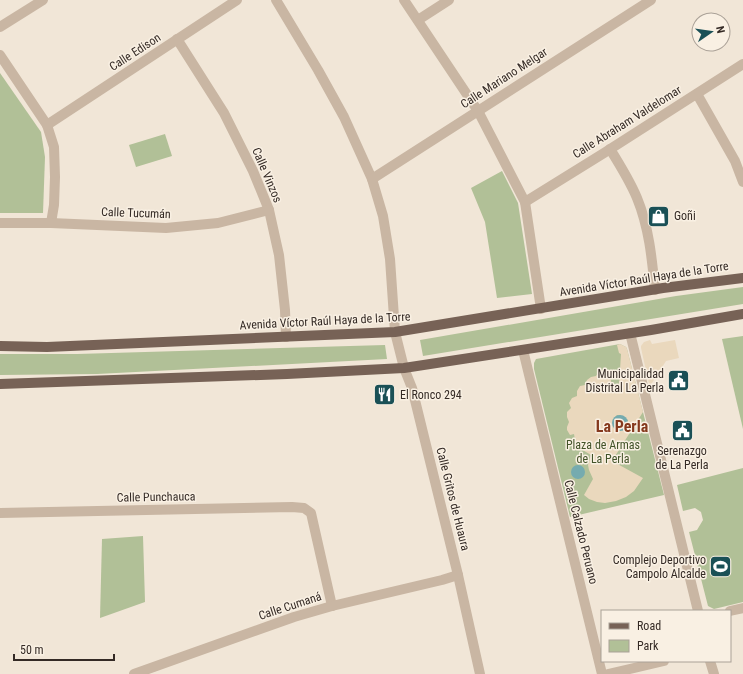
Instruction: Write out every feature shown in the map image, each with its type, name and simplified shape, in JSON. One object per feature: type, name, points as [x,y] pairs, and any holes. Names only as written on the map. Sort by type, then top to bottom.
[{"type":"main road","name":"Avenida Víctor Raúl Haya de la Torre","points":[[0,346],[47,347],[395,332],[655,290],[743,278]]},
{"type":"main road","points":[[0,384],[287,374],[404,368],[743,314]]},
{"type":"street","points":[[0,27],[43,0]]},
{"type":"street","name":"Calle Edison","points":[[47,125],[237,0]]},
{"type":"street","name":"Calle Gritos de Huaura","points":[[276,0],[344,117],[372,179],[382,216],[390,258],[395,332],[404,368],[412,388],[458,574],[480,674]]},
{"type":"street","points":[[404,0],[478,111],[525,202],[541,309]]},
{"type":"street","points":[[418,20],[449,0]]},
{"type":"street","name":"Calle Mariano Melgar","points":[[372,179],[651,0]]},
{"type":"street","name":"Calle Vinzos","points":[[177,39],[224,113],[254,171],[269,210],[279,255],[285,310],[286,337]]},
{"type":"street","points":[[0,54],[47,125],[54,147],[54,205],[51,223]]},
{"type":"street","name":"Calle Abraham Valdelomar","points":[[525,202],[743,64]]},
{"type":"street","points":[[697,94],[735,161],[743,182]]},
{"type":"street","points":[[610,149],[637,197],[642,212],[653,267],[655,290]]},
{"type":"street","name":"Calle Tucumán","points":[[0,223],[51,223],[166,228],[218,223],[269,210]]},
{"type":"street","points":[[630,333],[698,610]]},
{"type":"street","name":"Calle Calzado Peruano","points":[[523,350],[602,674]]},
{"type":"street","name":"Calle Punchauca","points":[[0,513],[304,508],[311,513],[332,606]]},
{"type":"street","name":"Calle Cumaná","points":[[134,674],[294,617],[332,606],[442,580],[458,574]]},
{"type":"street","points":[[731,611],[743,608]]},
{"type":"street","points":[[608,674],[660,662]]},
{"type":"street","points":[[710,662],[714,674]]},
{"type":"green space","points":[[0,73],[41,132],[45,157],[43,213],[0,213]]},
{"type":"green space","points":[[165,134],[172,156],[136,167],[129,145]]},
{"type":"green space","points":[[502,171],[518,203],[532,294],[497,298],[485,222],[471,188]]},
{"type":"green space","points":[[743,287],[743,304],[423,356],[420,340],[676,296]]},
{"type":"green space","points":[[743,336],[743,429],[722,339]]},
{"type":"green space","name":"Plaza de Armas de La Perla","points":[[620,344],[627,349],[664,495],[570,517],[534,369],[534,363],[536,359]]},
{"type":"green space","points":[[385,345],[387,359],[97,374],[0,375],[0,354],[77,354]]},
{"type":"green space","name":"Complejo Deportivo Campolo Alcalde","points":[[743,468],[743,602],[714,609],[708,606],[689,532],[697,530],[703,520],[701,512],[695,508],[683,511],[677,485]]},
{"type":"green space","points":[[143,536],[145,602],[100,618],[102,539]]},
{"type":"shaded area","points":[[650,340],[652,344],[675,340],[679,358],[666,361],[652,383],[649,384],[641,346],[644,342]]},
{"type":"shaded area","points":[[620,344],[627,349],[643,412],[612,461],[643,478],[634,491],[626,497],[605,503],[589,499],[584,495],[593,479],[588,465],[591,455],[576,446],[574,434],[570,435],[567,430],[569,422],[567,412],[571,408],[569,403],[572,398],[577,396],[577,391],[580,386],[585,385],[587,380],[596,376],[603,370],[609,372],[613,390],[617,389],[619,386],[621,354],[619,353],[617,345]],"holes":[[[620,415],[628,420],[628,425],[620,430],[615,428],[613,424],[615,417]]]},
{"type":"water","points":[[620,415],[627,420],[628,423],[623,430],[620,431],[613,426],[612,423],[617,416]]},
{"type":"water","points":[[575,465],[581,465],[585,469],[585,475],[581,479],[575,479],[571,475],[571,469]]},
{"type":"place","name":"Goñi","points":[[658,216]]},
{"type":"place","name":"Municipalidad Distrital La Perla","points":[[679,381]]},
{"type":"place","name":"El Ronco 294","points":[[384,395]]},
{"type":"place","name":"Serenazgo de La Perla","points":[[682,430]]},
{"type":"place","name":"Complejo Deportivo Campolo Alcalde","points":[[721,567]]},
{"type":"district","name":"La Perla","points":[[622,426]]}]
